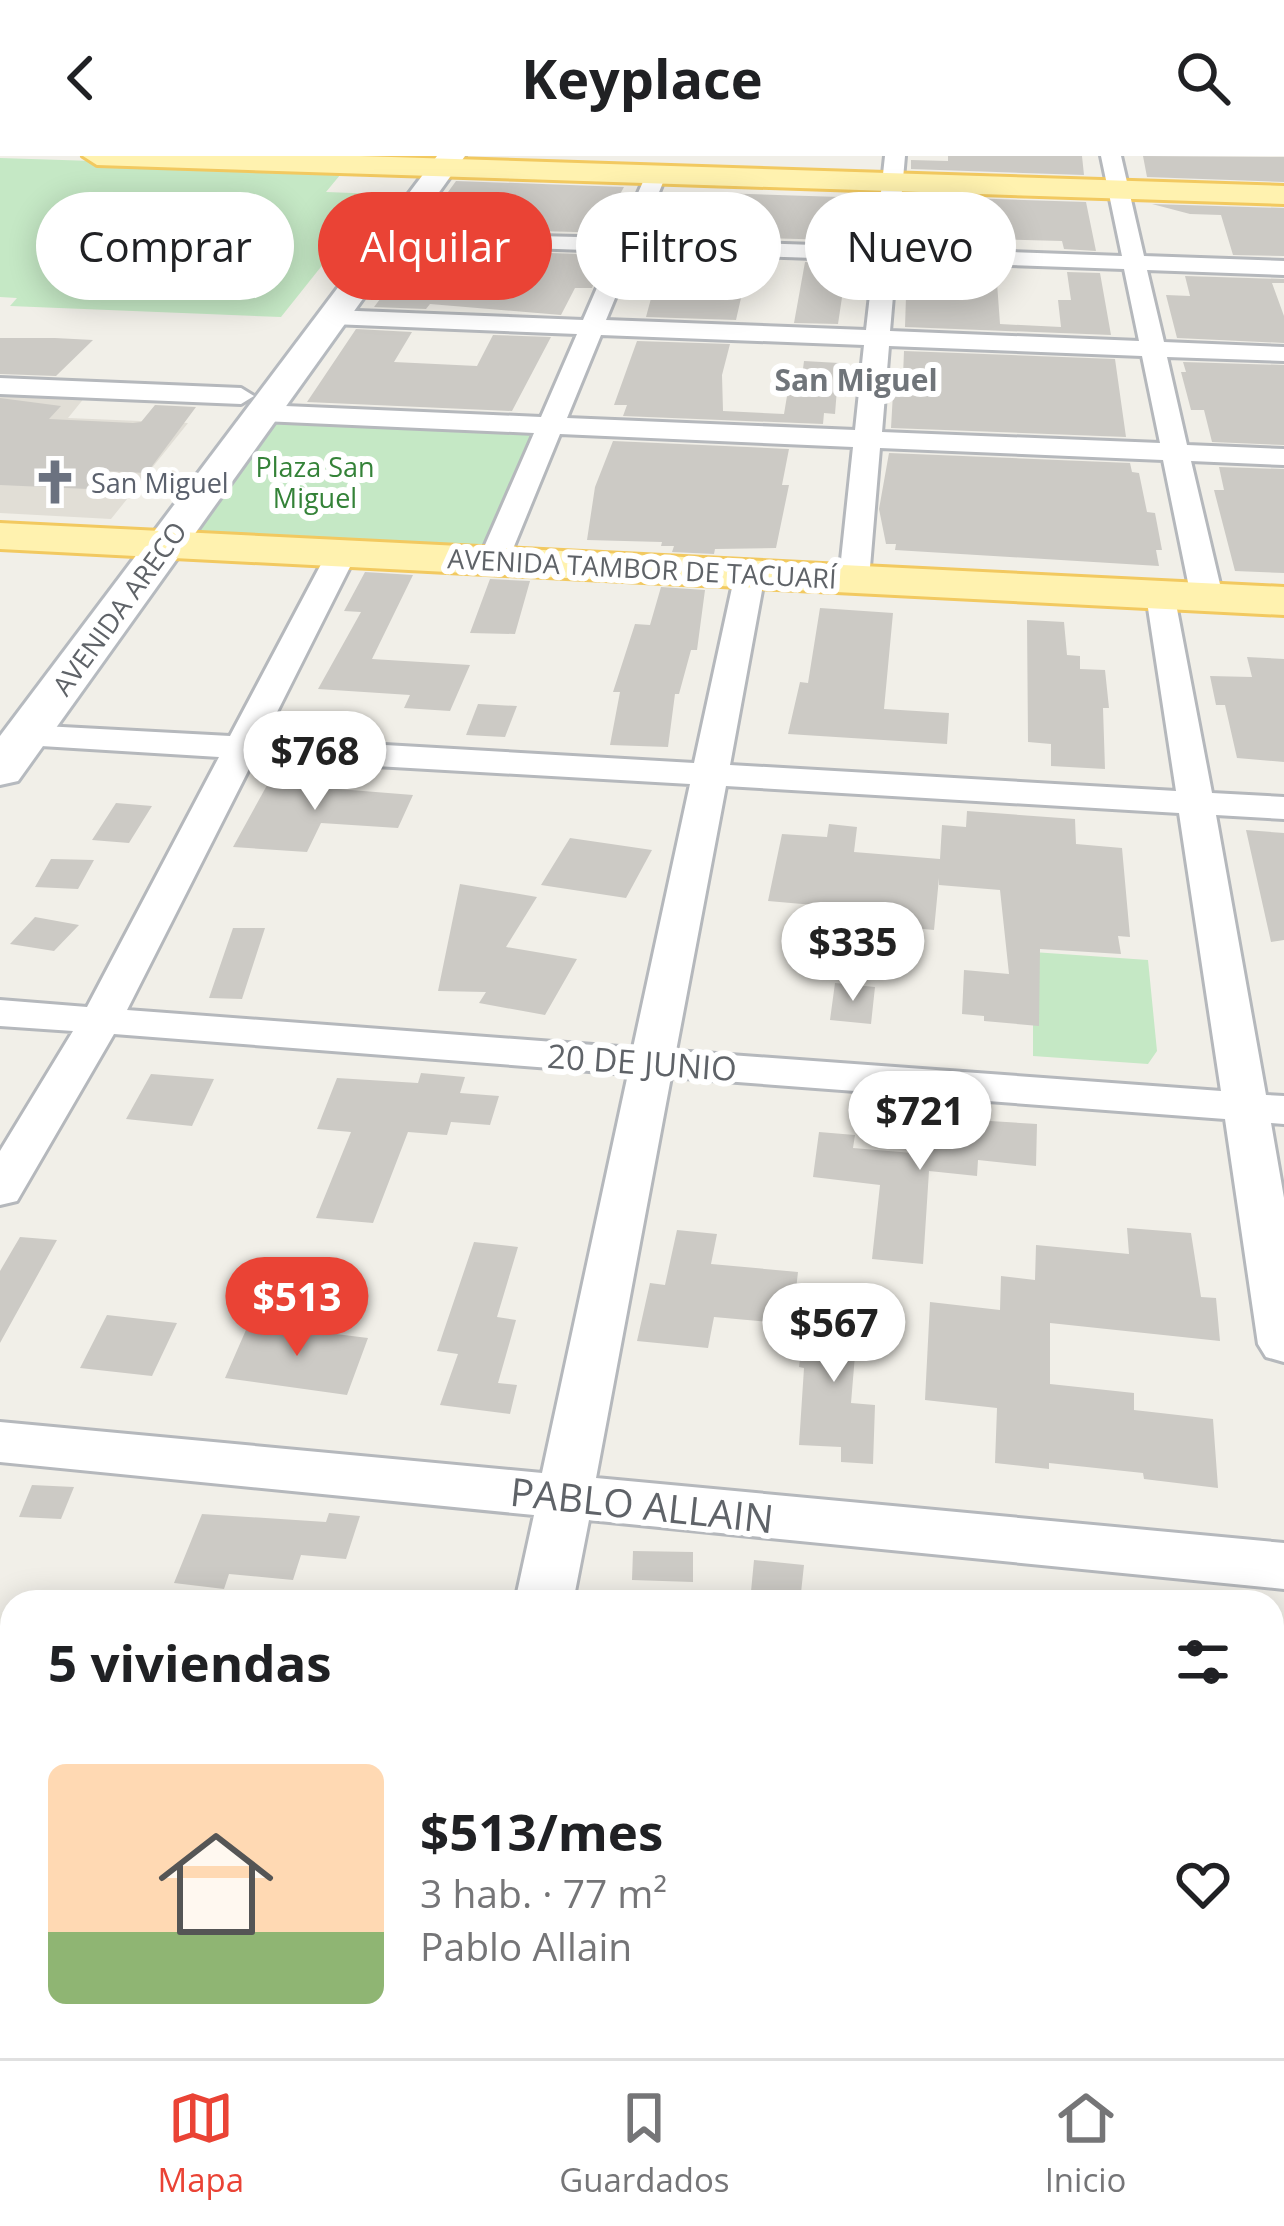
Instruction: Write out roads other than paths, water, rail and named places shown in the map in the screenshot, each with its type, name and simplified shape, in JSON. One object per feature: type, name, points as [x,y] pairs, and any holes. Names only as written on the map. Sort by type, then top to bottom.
[{"type":"main road","points":[[97,156],[434,161],[656,175],[894,169],[1122,190],[1284,195]]},
{"type":"main road","name":"AVENIDA ARECO","points":[[417,192],[434,161]]},
{"type":"main road","name":"AVENIDA ARECO","points":[[0,770],[13,723],[434,161]]},
{"type":"main road","name":"AVENIDA ARECO","points":[[251,404],[345,300]]},
{"type":"main road","name":"AVENIDA TAMBOR DE TACUARÍ","points":[[0,536],[1284,601]]},
{"type":"street","points":[[1111,156],[1207,597]]},
{"type":"street","points":[[649,192],[656,175]]},
{"type":"street","points":[[1016,259],[1284,268]]},
{"type":"street","points":[[494,561],[603,300]]},
{"type":"street","points":[[854,579],[882,300]]},
{"type":"street","points":[[332,317],[1284,354]]},
{"type":"street","points":[[0,386],[550,425],[1284,457]]},
{"type":"street","points":[[0,1190],[101,1020],[342,554]]},
{"type":"street","points":[[546,1590],[750,574]]},
{"type":"street","points":[[1162,595],[1196,803],[1265,1109],[1284,1344]]},
{"type":"street","points":[[13,723],[244,748],[1284,808]]},
{"type":"street","name":"20 DE JUNIO","points":[[0,1013],[1265,1109]]},
{"type":"street","name":"PABLO ALLAIN","points":[[0,1442],[1284,1566]]},
{"type":"place","name":"San Miguel","points":[[55,482]]},
{"type":"district","name":"San Miguel","points":[[856,379]]},
{"type":"park label","name":"Plaza San Miguel","points":[[315,482]]}]
